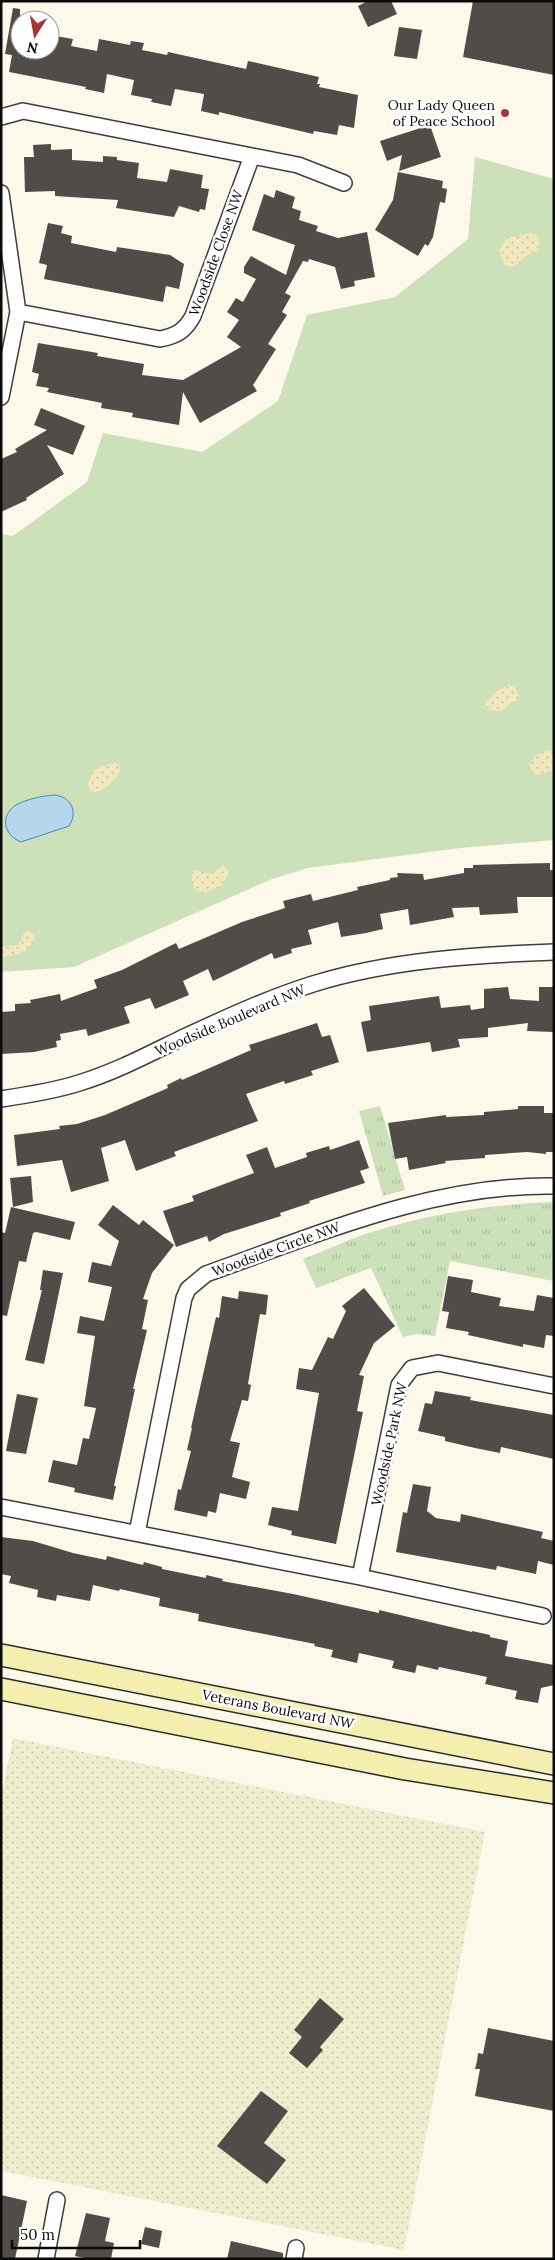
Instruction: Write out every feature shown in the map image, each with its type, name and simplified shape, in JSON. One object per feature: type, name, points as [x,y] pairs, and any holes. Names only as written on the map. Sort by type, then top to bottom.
[{"type":"main road","name":"Veterans Boulevard NW","points":[[1,1655],[554,1764]]},
{"type":"main road","points":[[1,1689],[405,1769],[552,1793]]},
{"type":"street","points":[[1,117],[24,111],[298,165],[344,183]]},
{"type":"street","name":"Woodside Close NW","points":[[18,312],[160,339],[180,333],[188,326],[193,316],[252,156]]},
{"type":"street","points":[[1,193],[18,312],[1,397]]},
{"type":"street","name":"Woodside Boulevard NW","points":[[1,1099],[39,1093],[80,1083],[130,1064],[244,1011],[314,984],[383,967],[485,954],[554,952]]},
{"type":"street","name":"Woodside Circle NW","points":[[138,1533],[184,1298],[194,1283],[206,1274],[400,1206],[465,1192],[528,1185],[554,1186]]},
{"type":"street","name":"Woodside Park NW","points":[[360,1577],[399,1385],[412,1368],[424,1364],[438,1363],[554,1386]]},
{"type":"street","points":[[1,1508],[360,1577],[543,1616]]},
{"type":"street","points":[[46,2259],[57,2200]]},
{"type":"green space","points":[[475,157],[554,179],[554,840],[460,848],[308,868],[272,879],[74,967],[1,972],[1,534],[13,536],[87,482],[103,433],[202,452],[278,401],[307,315],[395,297],[468,239]]},
{"type":"green space","points":[[380,1106],[405,1190],[383,1196],[359,1111]]},
{"type":"green space","points":[[554,1202],[554,1281],[450,1261],[435,1336],[417,1334],[403,1337],[371,1268],[316,1288],[303,1259],[366,1234],[441,1214],[486,1207]]},
{"type":"green space","points":[[13,1738],[485,1832],[404,2250],[1,2171],[1,1799]]},
{"type":"sand","points":[[532,232],[536,235],[540,244],[537,251],[526,256],[513,267],[504,265],[499,251],[507,237],[517,237]]},
{"type":"sand","points":[[509,685],[516,688],[519,696],[517,700],[510,703],[502,711],[486,710],[486,702],[497,691]]},
{"type":"sand","points":[[547,750],[554,751],[554,770],[537,775],[532,773],[529,764],[536,755]]},
{"type":"sand","points":[[112,763],[118,764],[121,768],[116,777],[105,788],[91,792],[87,786],[94,770]]},
{"type":"sand","points":[[223,865],[229,871],[223,885],[204,893],[195,890],[191,880],[194,870],[212,874]]},
{"type":"sand","points":[[31,931],[35,938],[29,948],[17,955],[1,957],[1,946],[18,945],[24,933]]},
{"type":"water","points":[[54,795],[64,798],[71,805],[73,815],[69,826],[21,842],[10,835],[7,830],[6,819],[11,809],[30,799]]},
{"type":"building","points":[[368,1],[391,1],[397,14],[368,27],[358,6]]},
{"type":"building","points":[[473,1],[554,1],[554,75],[463,57]]},
{"type":"building","points":[[10,25],[10,55],[5,54]]},
{"type":"building","points":[[399,27],[422,30],[417,59],[394,56]]},
{"type":"building","points":[[60,37],[73,39],[71,46],[97,51],[99,39],[130,45],[131,41],[144,43],[142,50],[167,55],[168,52],[246,69],[248,61],[319,77],[317,84],[320,84],[319,87],[358,95],[354,128],[339,125],[337,135],[314,131],[313,134],[219,112],[219,115],[201,111],[204,94],[175,89],[171,106],[151,102],[152,99],[131,95],[134,80],[107,74],[104,93],[85,89],[86,87],[9,72],[11,60],[60,60]]},
{"type":"building","points":[[430,125],[441,157],[399,171],[402,155],[387,161],[380,141]]},
{"type":"building","points":[[51,144],[51,150],[72,149],[72,160],[103,162],[103,156],[117,157],[117,160],[139,163],[137,178],[167,182],[170,169],[203,175],[201,188],[209,189],[205,210],[200,209],[199,212],[179,206],[174,217],[116,208],[118,200],[55,196],[55,191],[25,192],[24,157],[34,157],[33,145]]},
{"type":"building","points":[[398,172],[443,181],[442,188],[447,189],[445,203],[440,202],[433,237],[428,246],[425,244],[418,256],[375,230],[393,200]]},
{"type":"building","points":[[276,190],[295,197],[292,208],[301,211],[299,220],[318,226],[316,231],[338,238],[367,232],[375,277],[354,281],[355,286],[341,289],[335,267],[309,259],[308,262],[303,261],[285,293],[291,296],[282,312],[287,315],[268,344],[276,349],[253,385],[257,391],[200,423],[183,392],[179,425],[132,417],[133,413],[101,408],[102,403],[47,392],[49,388],[36,386],[39,374],[32,372],[38,343],[98,353],[97,356],[144,364],[142,375],[183,380],[241,347],[227,337],[239,320],[227,312],[236,298],[243,302],[256,279],[244,273],[244,267],[251,256],[286,275],[295,245],[252,230],[264,194],[274,198]]},
{"type":"building","points":[[48,223],[63,226],[61,233],[72,236],[71,243],[116,252],[117,247],[170,255],[184,264],[179,289],[166,286],[163,302],[44,279],[47,265],[39,263]]},
{"type":"building","points":[[41,408],[85,426],[73,455],[47,445],[64,474],[26,498],[27,500],[1,512],[1,459],[17,452],[15,449],[47,430],[34,425]]},
{"type":"building","points":[[550,863],[550,870],[554,870],[554,897],[517,897],[518,913],[480,915],[479,907],[452,908],[454,917],[410,925],[408,909],[380,914],[383,929],[366,933],[341,937],[338,922],[308,930],[312,944],[291,949],[292,953],[274,959],[272,953],[213,981],[208,969],[183,981],[189,995],[155,1009],[150,998],[124,1007],[130,1023],[88,1036],[86,1029],[60,1034],[61,1040],[56,1041],[57,1047],[34,1052],[1,1054],[1,1012],[15,1011],[15,1004],[31,1003],[30,1000],[60,994],[61,1001],[97,988],[94,980],[122,970],[176,943],[179,949],[242,922],[285,908],[283,901],[311,894],[313,901],[358,890],[357,887],[398,877],[397,873],[423,874],[424,880],[464,873],[464,868],[473,868],[473,865]]},
{"type":"building","points":[[508,987],[510,999],[539,1001],[539,987],[554,987],[554,1032],[527,1031],[528,1023],[488,1028],[488,1037],[458,1039],[460,1047],[432,1052],[430,1042],[367,1052],[361,1022],[371,1020],[369,1006],[439,996],[441,1008],[470,1005],[471,1010],[484,1008],[484,989]]},
{"type":"building","points":[[317,1023],[322,1037],[330,1035],[339,1062],[311,1071],[313,1075],[285,1084],[284,1081],[246,1094],[258,1121],[174,1152],[176,1156],[136,1171],[125,1140],[101,1148],[109,1181],[71,1192],[62,1160],[17,1166],[14,1135],[60,1129],[59,1126],[77,1124],[105,1115],[168,1088],[167,1085],[181,1078],[182,1080],[251,1050],[249,1045]]},
{"type":"building","points":[[518,1106],[544,1106],[544,1113],[554,1113],[554,1152],[546,1152],[546,1154],[527,1152],[485,1155],[485,1158],[445,1161],[446,1163],[409,1170],[407,1157],[395,1159],[388,1123],[446,1115],[446,1117],[484,1115],[484,1112],[518,1109]]},
{"type":"building","points":[[359,1140],[369,1168],[360,1171],[365,1183],[309,1201],[310,1203],[280,1213],[281,1216],[224,1234],[209,1242],[207,1236],[176,1247],[163,1211],[194,1201],[192,1196],[254,1173],[246,1155],[267,1147],[275,1168],[307,1157],[306,1153],[329,1146],[330,1150]]},
{"type":"building","points":[[31,1176],[33,1202],[13,1207],[10,1178]]},
{"type":"building","points":[[113,1205],[139,1225],[143,1220],[174,1245],[152,1273],[143,1299],[148,1300],[142,1329],[147,1330],[133,1389],[135,1389],[114,1486],[116,1486],[113,1500],[74,1492],[75,1488],[48,1482],[53,1460],[77,1465],[83,1438],[89,1439],[96,1408],[84,1406],[95,1336],[77,1333],[80,1316],[104,1321],[112,1287],[88,1282],[92,1262],[111,1266],[119,1241],[98,1225]]},
{"type":"building","points":[[11,1207],[75,1222],[70,1240],[36,1232],[33,1233],[26,1262],[19,1261],[7,1316],[1,1315],[1,1232],[5,1233]]},
{"type":"building","points":[[43,1270],[63,1273],[44,1364],[25,1360],[42,1290],[40,1290]]},
{"type":"building","points":[[448,1276],[473,1280],[471,1292],[501,1298],[499,1306],[534,1311],[537,1295],[554,1298],[554,1336],[546,1335],[544,1348],[523,1344],[523,1347],[468,1335],[469,1332],[446,1328],[449,1312],[442,1311]]},
{"type":"building","points":[[364,1288],[395,1326],[374,1343],[359,1375],[364,1376],[357,1411],[363,1412],[336,1544],[291,1535],[292,1531],[268,1525],[272,1507],[298,1511],[319,1393],[296,1389],[299,1368],[312,1370],[328,1337],[333,1339],[346,1311],[342,1306]]},
{"type":"building","points":[[239,1291],[268,1295],[266,1315],[260,1314],[248,1384],[251,1385],[248,1401],[242,1400],[230,1441],[240,1443],[232,1477],[250,1482],[246,1499],[220,1493],[216,1513],[208,1511],[207,1517],[174,1510],[178,1489],[181,1490],[191,1451],[187,1450],[191,1428],[216,1317],[219,1318],[222,1296],[238,1299]]},
{"type":"building","points":[[435,1391],[471,1397],[470,1400],[554,1415],[554,1459],[501,1447],[500,1453],[475,1448],[445,1441],[445,1437],[418,1431],[425,1403],[432,1404]]},
{"type":"building","points":[[17,1394],[38,1398],[26,1454],[6,1451]]},
{"type":"building","points":[[413,1484],[431,1487],[427,1511],[436,1518],[460,1522],[461,1514],[543,1532],[541,1538],[554,1541],[554,1565],[538,1561],[536,1574],[497,1566],[496,1570],[396,1552],[403,1512],[407,1513]]},
{"type":"building","points":[[1,1537],[33,1541],[73,1553],[106,1560],[107,1556],[143,1565],[144,1562],[162,1567],[162,1569],[206,1578],[206,1575],[223,1579],[222,1581],[379,1613],[379,1610],[490,1635],[490,1637],[508,1641],[505,1656],[554,1665],[554,1685],[541,1688],[538,1703],[515,1699],[517,1691],[485,1684],[487,1677],[439,1667],[438,1670],[417,1665],[415,1673],[392,1668],[394,1661],[359,1653],[357,1663],[331,1657],[333,1650],[314,1646],[315,1644],[198,1621],[199,1614],[159,1606],[160,1598],[120,1589],[119,1591],[93,1585],[90,1601],[57,1595],[56,1601],[37,1597],[38,1590],[9,1583],[11,1576],[1,1574]]},
{"type":"building","points":[[320,1998],[344,2019],[320,2047],[323,2050],[307,2068],[289,2053],[302,2037],[294,2030]]},
{"type":"building","points":[[488,2028],[554,2041],[554,2111],[475,2096],[480,2069],[475,2069],[478,2053],[483,2054]]},
{"type":"building","points":[[261,2091],[288,2111],[264,2143],[286,2160],[267,2184],[217,2146]]},
{"type":"building","points":[[1,2195],[27,2201],[15,2259],[1,2259]]},
{"type":"building","points":[[86,2213],[110,2218],[105,2241],[114,2243],[111,2259],[89,2259],[75,2256]]},
{"type":"building","points":[[145,2227],[162,2231],[159,2248],[141,2244]]},
{"type":"building","points":[[231,2241],[283,2253],[283,2259],[227,2259]]},
{"type":"place","name":"Our Lady Queen of Peace School","points":[[505,113]]}]
